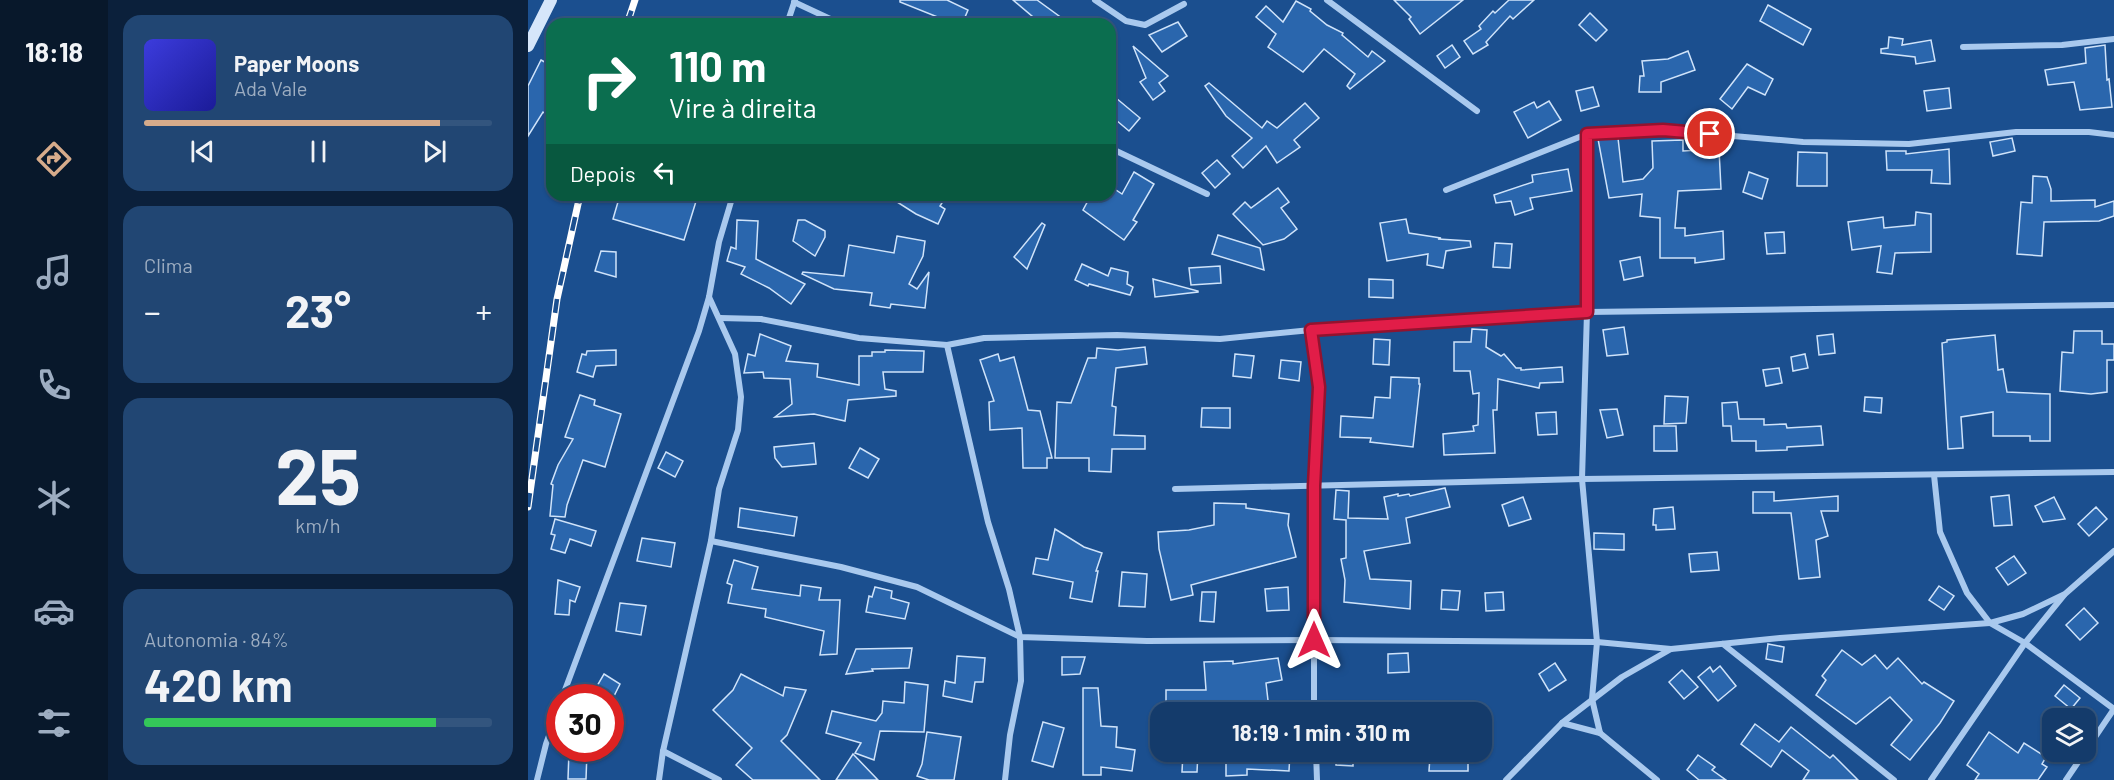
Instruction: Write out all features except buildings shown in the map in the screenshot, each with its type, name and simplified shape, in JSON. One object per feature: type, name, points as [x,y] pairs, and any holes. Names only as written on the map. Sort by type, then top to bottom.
[{"type":"street","points":[[528,46],[550,0]]},
{"type":"street","points":[[1095,0],[1126,21],[1145,25],[1184,4]]},
{"type":"street","points":[[1327,0],[1477,111]]},
{"type":"street","points":[[789,18],[794,1],[829,18]]},
{"type":"street","points":[[1963,47],[2061,45],[2114,39]]},
{"type":"street","points":[[1446,190],[1587,134],[1663,130],[1803,142],[1909,144],[2016,132],[2089,132],[2114,135]]},
{"type":"street","points":[[1587,134],[1587,312],[1582,479],[1596,642],[1592,699],[1600,733]]},
{"type":"street","points":[[1116,151],[1207,194]]},
{"type":"street","points":[[567,684],[699,331],[709,297],[719,242],[731,201]]},
{"type":"street","points":[[659,780],[663,751],[711,541],[719,489],[738,430],[741,397],[735,354],[709,297]]},
{"type":"street","points":[[720,318],[761,319],[859,338],[947,345],[984,338],[1117,335],[1220,339],[1311,330],[1587,312],[2114,305]]},
{"type":"street","points":[[1311,330],[1319,387],[1314,486],[1314,702]]},
{"type":"street","points":[[947,345],[988,522],[1009,589],[1020,637],[1021,681],[1010,735],[1005,780]]},
{"type":"street","points":[[1175,489],[1582,479],[2114,472]]},
{"type":"street","points":[[1934,475],[1941,532],[1967,593],[1990,623],[2025,644],[2114,709],[2066,780]]},
{"type":"street","points":[[711,541],[841,567],[917,587],[1020,637],[1147,642],[1314,640],[1596,642],[1671,649],[1780,638],[1990,623],[2023,614],[2065,594]]},
{"type":"street","points":[[1931,780],[2025,644],[2065,594],[2114,551]]},
{"type":"street","points":[[1723,644],[1894,780]]},
{"type":"street","points":[[1506,780],[1562,723],[1592,699],[1622,677],[1671,649]]},
{"type":"street","points":[[1562,723],[1600,733],[1657,780]]},
{"type":"street","points":[[537,780],[546,744]]},
{"type":"street","points":[[663,751],[719,780]]},
{"type":"street","points":[[1316,762],[1317,780]]},
{"type":"railway","points":[[629,18],[635,0]]},
{"type":"railway","points":[[528,507],[557,299],[579,201]]},
{"type":"route","points":[[1314,640],[1314,486],[1319,387],[1311,330],[1587,312],[1587,134],[1663,130],[1710,134]]}]
